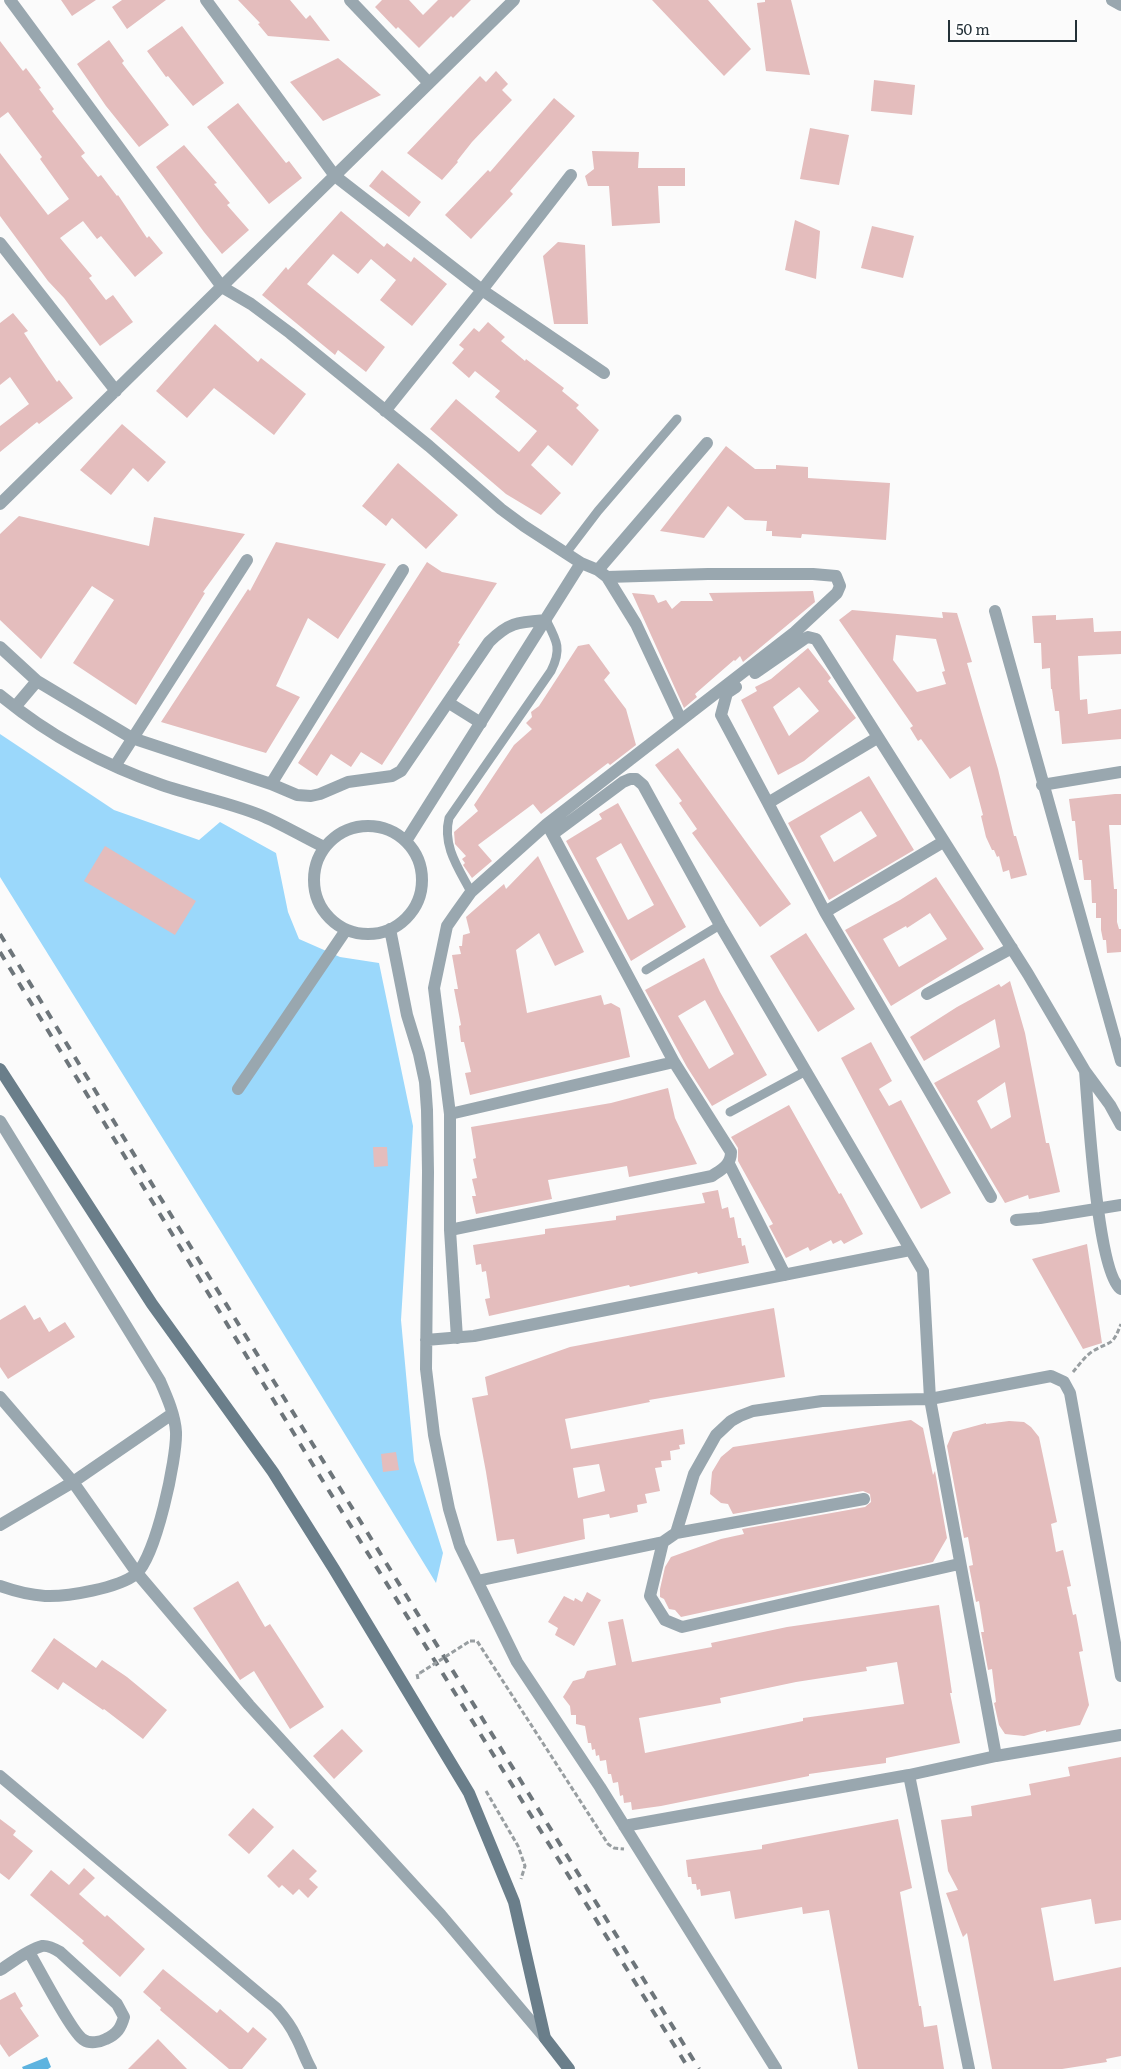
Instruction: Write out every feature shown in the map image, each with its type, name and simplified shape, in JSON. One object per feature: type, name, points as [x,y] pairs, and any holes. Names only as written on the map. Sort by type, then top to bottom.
[{"type":"street","points":[[10,0],[222,286],[251,304],[290,333],[501,509],[581,563],[602,573],[830,574],[836,576],[839,582],[840,586],[837,593],[795,632],[681,720],[471,892],[447,926],[434,988],[450,1114],[450,1230],[457,1338]]},
{"type":"street","points":[[206,0],[335,176],[482,290],[604,373]]},
{"type":"street","points":[[350,0],[430,83]]},
{"type":"street","points":[[0,503],[514,0]]},
{"type":"street","points":[[1112,0],[1121,5]]},
{"type":"street","points":[[385,411],[571,176]]},
{"type":"street","points":[[0,243],[116,391]]},
{"type":"street","points":[[602,573],[707,442]]},
{"type":"street","points":[[116,766],[132,738],[248,560]]},
{"type":"street","points":[[406,841],[581,563]]},
{"type":"street","points":[[271,784],[404,570]]},
{"type":"street","points":[[602,573],[636,624],[681,720]]},
{"type":"street","points":[[994,610],[1121,1061]]},
{"type":"street","points":[[0,647],[37,681],[132,738],[271,784],[296,795],[311,796],[348,782],[397,774],[449,703],[489,642],[497,634],[518,622],[546,620]]},
{"type":"street","points":[[991,1197],[826,912],[721,715],[727,693],[808,636],[816,639],[877,738],[1012,948],[1085,1071],[1110,1105],[1121,1125]]},
{"type":"street","points":[[15,707],[37,681]]},
{"type":"street","points":[[0,695],[51,732],[116,766],[161,784],[253,813],[324,848]]},
{"type":"street","points":[[449,703],[481,723]]},
{"type":"street","points":[[768,803],[877,738]]},
{"type":"street","points":[[1042,785],[1121,772]]},
{"type":"street","points":[[550,829],[623,782],[636,779],[643,785],[720,925],[923,1271],[930,1399],[996,1756]]},
{"type":"street","points":[[364,826],[379,826],[389,829],[406,841],[419,860],[422,884],[420,895],[409,916],[390,929],[372,934],[364,934],[346,930],[327,915],[315,894],[314,870],[324,848],[339,833],[364,826]]},
{"type":"street","points":[[550,829],[674,1062],[731,1152],[729,1164],[785,1275]]},
{"type":"street","points":[[826,912],[944,842]]},
{"type":"street","points":[[390,929],[407,1015],[425,1082],[427,1110],[426,1369],[434,1436],[449,1509],[460,1546],[517,1662],[636,1844],[776,2069]]},
{"type":"street","points":[[238,1089],[346,930]]},
{"type":"street","points":[[927,994],[1012,948]]},
{"type":"street","points":[[450,1114],[674,1062]]},
{"type":"street","points":[[0,1070],[152,1304],[273,1472],[350,1594],[469,1793],[514,1902],[545,2038]]},
{"type":"street","points":[[1085,1071],[1098,1209],[1111,1275],[1117,1286],[1121,1289]]},
{"type":"street","points":[[0,1121],[156,1374],[172,1414],[176,1432],[174,1462],[168,1491],[148,1553],[137,1573],[112,1585],[81,1593],[45,1596],[20,1592],[0,1586]]},
{"type":"street","points":[[450,1230],[712,1176],[729,1164]]},
{"type":"street","points":[[1016,1220],[1121,1205]]},
{"type":"street","points":[[426,1340],[493,1333],[910,1250]]},
{"type":"street","points":[[676,1532],[694,1474],[716,1435],[736,1418],[753,1411],[822,1401],[930,1399],[1051,1376],[1064,1382],[1070,1393],[1121,1676]]},
{"type":"street","points":[[0,1397],[73,1482],[137,1573],[249,1705],[441,1915],[569,2069]]},
{"type":"street","points":[[0,1525],[73,1482],[172,1414]]},
{"type":"street","points":[[477,1581],[663,1542],[676,1532],[864,1499]]},
{"type":"street","points":[[663,1542],[650,1596],[665,1620],[682,1627],[959,1564]]},
{"type":"street","points":[[624,1826],[910,1775],[996,1756],[1121,1735]]},
{"type":"street","points":[[910,1775],[969,2069]]},
{"type":"street","points":[[0,1776],[276,2008],[289,2022],[298,2039],[304,2058],[311,2069]]},
{"type":"street","points":[[0,1970],[30,1952],[43,1946],[50,1947],[60,1952],[117,2004],[124,2017],[121,2028],[112,2036],[102,2041],[90,2042],[83,2040],[73,2028],[30,1952]]},
{"type":"street","points":[[297,2069],[304,2058]]},
{"type":"lane","points":[[566,552],[598,510],[678,419]]},
{"type":"lane","points":[[471,892],[447,841],[446,830],[449,818],[551,671],[557,659],[558,648],[546,620]]},
{"type":"lane","points":[[646,970],[720,925]]},
{"type":"lane","points":[[730,1112],[806,1071]]},
{"type":"path","points":[[1064,1382],[1092,1352],[1115,1340],[1121,1324]]},
{"type":"path","points":[[420,1673],[470,1641],[477,1641],[608,1844],[620,1850],[636,1844]]},
{"type":"shaded area","points":[[0,734],[114,810],[199,840],[220,822],[276,853],[288,912],[299,939],[340,957],[379,963],[413,1126],[401,1320],[414,1461],[443,1553],[436,1583],[221,1232],[0,877]]},
{"type":"shaded area","points":[[47,2057],[51,2067],[48,2069],[23,2069],[22,2067]]},
{"type":"building","points":[[61,0],[96,0],[72,16]]},
{"type":"building","points":[[122,0],[166,0],[127,29],[112,7]]},
{"type":"building","points":[[238,0],[290,0],[306,19],[310,15],[330,41],[268,36],[258,24],[260,23]]},
{"type":"building","points":[[382,0],[409,0],[423,15],[438,0],[471,0],[453,18],[451,16],[419,48],[398,27],[396,29],[375,7]]},
{"type":"building","points":[[652,0],[708,0],[751,49],[724,76]]},
{"type":"building","points":[[765,0],[791,0],[810,75],[766,71],[757,3],[765,2]]},
{"type":"building","points":[[182,26],[224,83],[193,106],[168,76],[166,77],[147,51]]},
{"type":"building","points":[[109,40],[124,61],[122,63],[169,125],[139,147],[106,106],[77,64]]},
{"type":"building","points":[[0,41],[23,71],[26,68],[41,88],[39,89],[54,109],[52,111],[85,153],[81,156],[98,177],[101,175],[118,195],[147,238],[149,236],[163,253],[135,277],[101,236],[97,239],[83,221],[60,238],[92,276],[89,278],[106,300],[113,295],[133,322],[100,346],[64,298],[48,281],[0,216],[0,153],[48,215],[69,199],[40,159],[42,157],[8,112],[0,118]]},
{"type":"building","points":[[338,58],[381,95],[323,121],[290,82]]},
{"type":"building","points":[[496,71],[508,84],[502,90],[512,100],[472,142],[442,180],[407,153],[480,76],[486,82]]},
{"type":"building","points":[[874,80],[915,85],[912,115],[871,111]]},
{"type":"building","points":[[554,98],[575,116],[510,191],[513,194],[471,239],[445,215],[488,170],[490,172]]},
{"type":"building","points":[[238,103],[286,163],[289,161],[302,178],[269,204],[207,127]]},
{"type":"building","points":[[810,128],[849,135],[839,185],[800,179]]},
{"type":"building","points":[[184,145],[217,183],[214,184],[230,203],[227,205],[249,230],[222,254],[156,167]]},
{"type":"building","points":[[592,151],[639,152],[638,168],[685,168],[685,186],[658,186],[660,223],[612,226],[609,186],[588,186],[585,176],[594,169]]},
{"type":"building","points":[[382,170],[421,202],[409,217],[369,186]]},
{"type":"building","points":[[341,211],[384,247],[387,243],[411,262],[414,257],[447,284],[412,326],[380,300],[396,280],[371,259],[358,274],[333,254],[307,284],[385,347],[366,372],[338,350],[335,355],[262,295],[286,267],[288,270]]},
{"type":"building","points":[[795,220],[820,231],[816,279],[785,270]]},
{"type":"building","points":[[872,226],[914,236],[903,278],[861,268]]},
{"type":"building","points":[[558,242],[585,245],[588,324],[554,324],[543,256]]},
{"type":"building","points":[[13,313],[28,331],[24,333],[57,382],[59,380],[73,398],[39,424],[37,422],[0,452],[0,426],[29,404],[10,377],[0,385],[0,323]]},
{"type":"building","points":[[488,322],[505,337],[501,341],[525,361],[526,359],[564,388],[562,391],[579,405],[576,408],[599,430],[572,466],[548,445],[531,465],[561,493],[541,515],[506,494],[430,429],[456,399],[519,452],[537,431],[495,397],[500,391],[475,371],[469,378],[452,363],[464,349],[459,345],[474,328],[479,332]]},
{"type":"building","points":[[215,324],[258,362],[261,358],[306,394],[274,435],[214,388],[187,418],[156,391]]},
{"type":"building","points":[[122,424],[166,462],[148,482],[133,468],[111,495],[80,470]]},
{"type":"building","points":[[726,446],[755,469],[776,469],[776,465],[808,467],[808,478],[890,483],[886,540],[802,534],[801,538],[772,536],[772,531],[766,531],[767,521],[745,520],[728,506],[704,538],[660,531]]},
{"type":"building","points":[[398,463],[458,515],[426,549],[392,518],[386,526],[362,506]]},
{"type":"building","points":[[19,516],[149,546],[154,517],[245,534],[203,592],[205,593],[136,705],[73,663],[114,600],[92,586],[41,659],[0,620],[0,534]]},
{"type":"building","points":[[276,542],[386,564],[338,639],[308,618],[276,686],[300,697],[266,753],[161,722],[248,589],[250,591]]},
{"type":"building","points":[[427,562],[442,572],[497,583],[382,765],[361,752],[351,767],[331,754],[317,776],[298,763]]},
{"type":"building","points":[[813,591],[815,602],[743,662],[740,656],[734,660],[695,694],[697,697],[684,708],[632,593],[654,595],[658,603],[666,600],[672,609],[681,601],[713,601],[709,593]]},
{"type":"building","points":[[852,610],[943,618],[942,612],[957,613],[972,662],[967,663],[998,769],[1014,836],[1016,836],[1027,875],[1011,879],[1009,870],[1003,872],[999,856],[997,857],[994,850],[992,850],[986,837],[981,816],[983,815],[970,766],[950,779],[921,739],[918,741],[910,728],[913,726],[839,620]],"holes":[[[896,635],[936,639],[945,671],[942,672],[946,684],[917,692],[893,660]]]},
{"type":"building","points":[[1056,615],[1056,620],[1093,618],[1094,632],[1121,631],[1121,654],[1078,656],[1080,700],[1087,699],[1088,714],[1121,709],[1121,739],[1062,744],[1059,711],[1055,711],[1051,689],[1050,668],[1042,669],[1041,643],[1034,643],[1032,616]]},
{"type":"building","points":[[589,644],[610,673],[604,680],[626,709],[636,745],[610,765],[608,763],[541,814],[533,804],[478,845],[492,861],[472,878],[463,865],[465,863],[462,859],[466,856],[455,844],[454,832],[478,811],[474,805],[514,745],[532,729],[526,723],[532,717],[531,712],[539,706],[578,646]]},
{"type":"building","points":[[808,648],[831,678],[828,681],[856,718],[804,761],[778,775],[741,700],[757,691],[755,687],[771,679]],"holes":[[[799,687],[819,711],[789,736],[773,707]]]},
{"type":"building","points":[[678,748],[791,904],[760,927],[692,833],[697,829],[679,803],[682,801],[655,765]]},
{"type":"building","points":[[869,776],[914,850],[829,900],[788,823]],"holes":[[[861,811],[877,836],[834,862],[820,836]]]},
{"type":"building","points":[[1121,794],[1121,825],[1109,825],[1114,889],[1117,889],[1117,922],[1119,929],[1121,929],[1121,952],[1107,953],[1106,940],[1103,940],[1101,930],[1101,918],[1096,918],[1096,903],[1092,903],[1091,880],[1084,880],[1082,860],[1079,860],[1075,821],[1072,821],[1069,799]]},
{"type":"building","points":[[618,803],[686,927],[631,961],[566,841],[602,819],[599,814]],"holes":[[[621,843],[654,905],[628,920],[596,858]]]},
{"type":"building","points":[[105,846],[196,901],[175,935],[84,881]]},
{"type":"building","points":[[538,856],[584,952],[555,966],[539,933],[516,950],[527,1013],[601,995],[604,1005],[611,1003],[620,1008],[630,1057],[470,1095],[465,1073],[471,1072],[464,1042],[461,1042],[459,1026],[461,1025],[454,989],[458,989],[452,955],[461,954],[459,946],[462,946],[463,935],[470,933],[466,917],[504,884],[506,889]]},
{"type":"building","points":[[936,877],[984,949],[891,1006],[845,930],[900,900]],"holes":[[[930,913],[947,939],[899,967],[883,939],[906,926],[907,928]]]},
{"type":"building","points":[[806,933],[855,1009],[818,1032],[770,956]]},
{"type":"building","points":[[704,958],[720,992],[767,1075],[712,1106],[687,1067],[645,990]],"holes":[[[705,1000],[734,1054],[709,1069],[678,1016]]]},
{"type":"building","points":[[1010,981],[1025,1033],[1046,1143],[1049,1143],[1060,1192],[1029,1199],[1028,1195],[1005,1203],[934,1083],[1000,1047],[995,1019],[924,1061],[910,1037],[957,1007],[999,984],[1001,987]],"holes":[[[1005,1082],[1011,1117],[991,1129],[977,1101]]]},
{"type":"building","points":[[871,1042],[892,1081],[879,1089],[889,1106],[901,1100],[951,1193],[921,1209],[841,1058]]},
{"type":"building","points":[[668,1088],[675,1118],[697,1164],[629,1177],[627,1166],[548,1180],[552,1199],[476,1214],[472,1196],[476,1196],[472,1179],[477,1178],[473,1159],[476,1158],[471,1127],[611,1103]]},
{"type":"building","points":[[789,1105],[863,1234],[844,1244],[841,1240],[833,1244],[831,1240],[810,1251],[808,1247],[786,1258],[769,1226],[773,1224],[738,1161],[738,1148],[731,1137]]},
{"type":"building","points":[[373,1147],[387,1147],[388,1166],[374,1167]]},
{"type":"building","points":[[718,1190],[722,1209],[728,1207],[730,1218],[734,1217],[738,1238],[741,1238],[742,1246],[745,1245],[749,1263],[630,1287],[629,1285],[489,1316],[485,1299],[490,1298],[486,1271],[482,1272],[481,1264],[476,1265],[473,1245],[545,1234],[545,1229],[616,1220],[616,1216],[705,1203],[702,1193]]},
{"type":"building","points":[[1087,1244],[1102,1343],[1083,1349],[1032,1259]]},
{"type":"building","points":[[25,1305],[34,1320],[40,1317],[49,1332],[65,1322],[75,1337],[8,1379],[0,1367],[0,1320]]},
{"type":"building","points":[[774,1308],[785,1377],[649,1400],[650,1402],[565,1419],[571,1449],[683,1429],[685,1444],[679,1445],[680,1449],[670,1451],[671,1460],[661,1461],[662,1467],[655,1468],[660,1491],[645,1494],[647,1503],[637,1505],[638,1512],[610,1518],[609,1514],[583,1519],[585,1539],[517,1554],[514,1539],[497,1541],[472,1398],[488,1395],[485,1377],[570,1347]],"holes":[[[599,1464],[605,1491],[578,1498],[573,1468]]]},
{"type":"building","points":[[911,1420],[923,1428],[933,1475],[935,1471],[947,1538],[933,1562],[681,1617],[675,1610],[669,1609],[664,1599],[660,1597],[665,1567],[671,1557],[721,1539],[744,1534],[742,1529],[865,1507],[871,1502],[870,1494],[863,1491],[733,1514],[728,1504],[721,1503],[710,1494],[712,1472],[721,1457],[733,1447]]},
{"type":"building","points":[[1024,1422],[1039,1437],[1057,1522],[1051,1524],[1056,1552],[1063,1550],[1071,1586],[1067,1587],[1073,1615],[1076,1614],[1083,1651],[1079,1652],[1089,1705],[1080,1725],[1046,1732],[1046,1730],[1024,1736],[1005,1734],[999,1725],[994,1703],[996,1702],[992,1669],[988,1670],[981,1632],[984,1632],[979,1601],[976,1602],[969,1566],[973,1565],[968,1537],[964,1538],[947,1446],[953,1432],[986,1423]]},
{"type":"building","points":[[396,1452],[399,1470],[383,1472],[381,1454]]},
{"type":"building","points":[[238,1581],[265,1627],[270,1624],[324,1707],[290,1729],[254,1671],[240,1680],[193,1608]]},
{"type":"building","points":[[587,1592],[601,1600],[574,1646],[555,1635],[558,1628],[548,1622],[564,1596],[574,1601],[575,1598],[582,1602]]},
{"type":"building","points":[[939,1605],[952,1693],[950,1693],[960,1743],[886,1758],[886,1763],[809,1774],[809,1776],[661,1806],[632,1810],[631,1802],[624,1803],[623,1795],[620,1796],[618,1782],[613,1783],[611,1774],[608,1774],[606,1760],[600,1761],[599,1755],[596,1756],[595,1749],[592,1750],[591,1743],[588,1743],[585,1726],[576,1724],[576,1715],[571,1715],[570,1706],[563,1697],[573,1681],[584,1678],[587,1671],[616,1665],[608,1622],[623,1619],[632,1662],[712,1647],[711,1643],[787,1627]],"holes":[[[897,1662],[904,1704],[803,1718],[803,1721],[645,1753],[639,1718],[721,1703],[720,1698],[796,1682],[867,1671],[866,1667]]]},
{"type":"building","points":[[54,1638],[96,1668],[102,1660],[127,1677],[167,1710],[143,1739],[104,1709],[63,1682],[58,1690],[31,1671]]},
{"type":"building","points":[[342,1729],[363,1751],[334,1779],[313,1756]]},
{"type":"building","points":[[1121,1757],[1121,1920],[1095,1924],[1091,1899],[1041,1908],[1054,1981],[1121,1967],[1121,2056],[1106,2059],[1107,2062],[1062,2069],[992,2069],[967,1933],[963,1937],[946,1893],[958,1890],[948,1871],[941,1820],[972,1816],[971,1806],[1031,1795],[1029,1784],[1070,1776],[1068,1767]]},
{"type":"building","points":[[253,1808],[274,1827],[249,1854],[228,1835]]},
{"type":"building","points":[[0,1819],[16,1831],[13,1835],[33,1851],[9,1880],[0,1873]]},
{"type":"building","points":[[898,1819],[912,1888],[900,1892],[919,2006],[921,2006],[924,2027],[937,2025],[944,2069],[858,2069],[829,1910],[803,1914],[802,1907],[735,1919],[730,1891],[701,1896],[700,1889],[697,1890],[696,1884],[692,1884],[691,1877],[688,1877],[686,1860],[762,1849],[762,1845]]},
{"type":"building","points":[[293,1849],[317,1871],[309,1879],[318,1887],[308,1898],[299,1889],[293,1895],[282,1885],[279,1888],[267,1876]]},
{"type":"building","points":[[84,1868],[95,1878],[79,1894],[105,1917],[107,1915],[145,1949],[120,1977],[82,1943],[84,1941],[30,1895],[51,1870],[69,1885]]},
{"type":"building","points":[[163,1969],[217,2013],[220,2009],[248,2033],[253,2027],[267,2039],[242,2069],[229,2069],[160,2010],[161,2008],[143,1992]]},
{"type":"building","points":[[15,1992],[23,2006],[20,2008],[39,2036],[9,2057],[0,2044],[0,2000]]},
{"type":"building","points":[[158,2039],[187,2069],[128,2069]]},
{"type":"railway","points":[[0,934],[158,1194],[699,2069]]},
{"type":"railway","points":[[0,952],[321,1478],[689,2069]]}]
